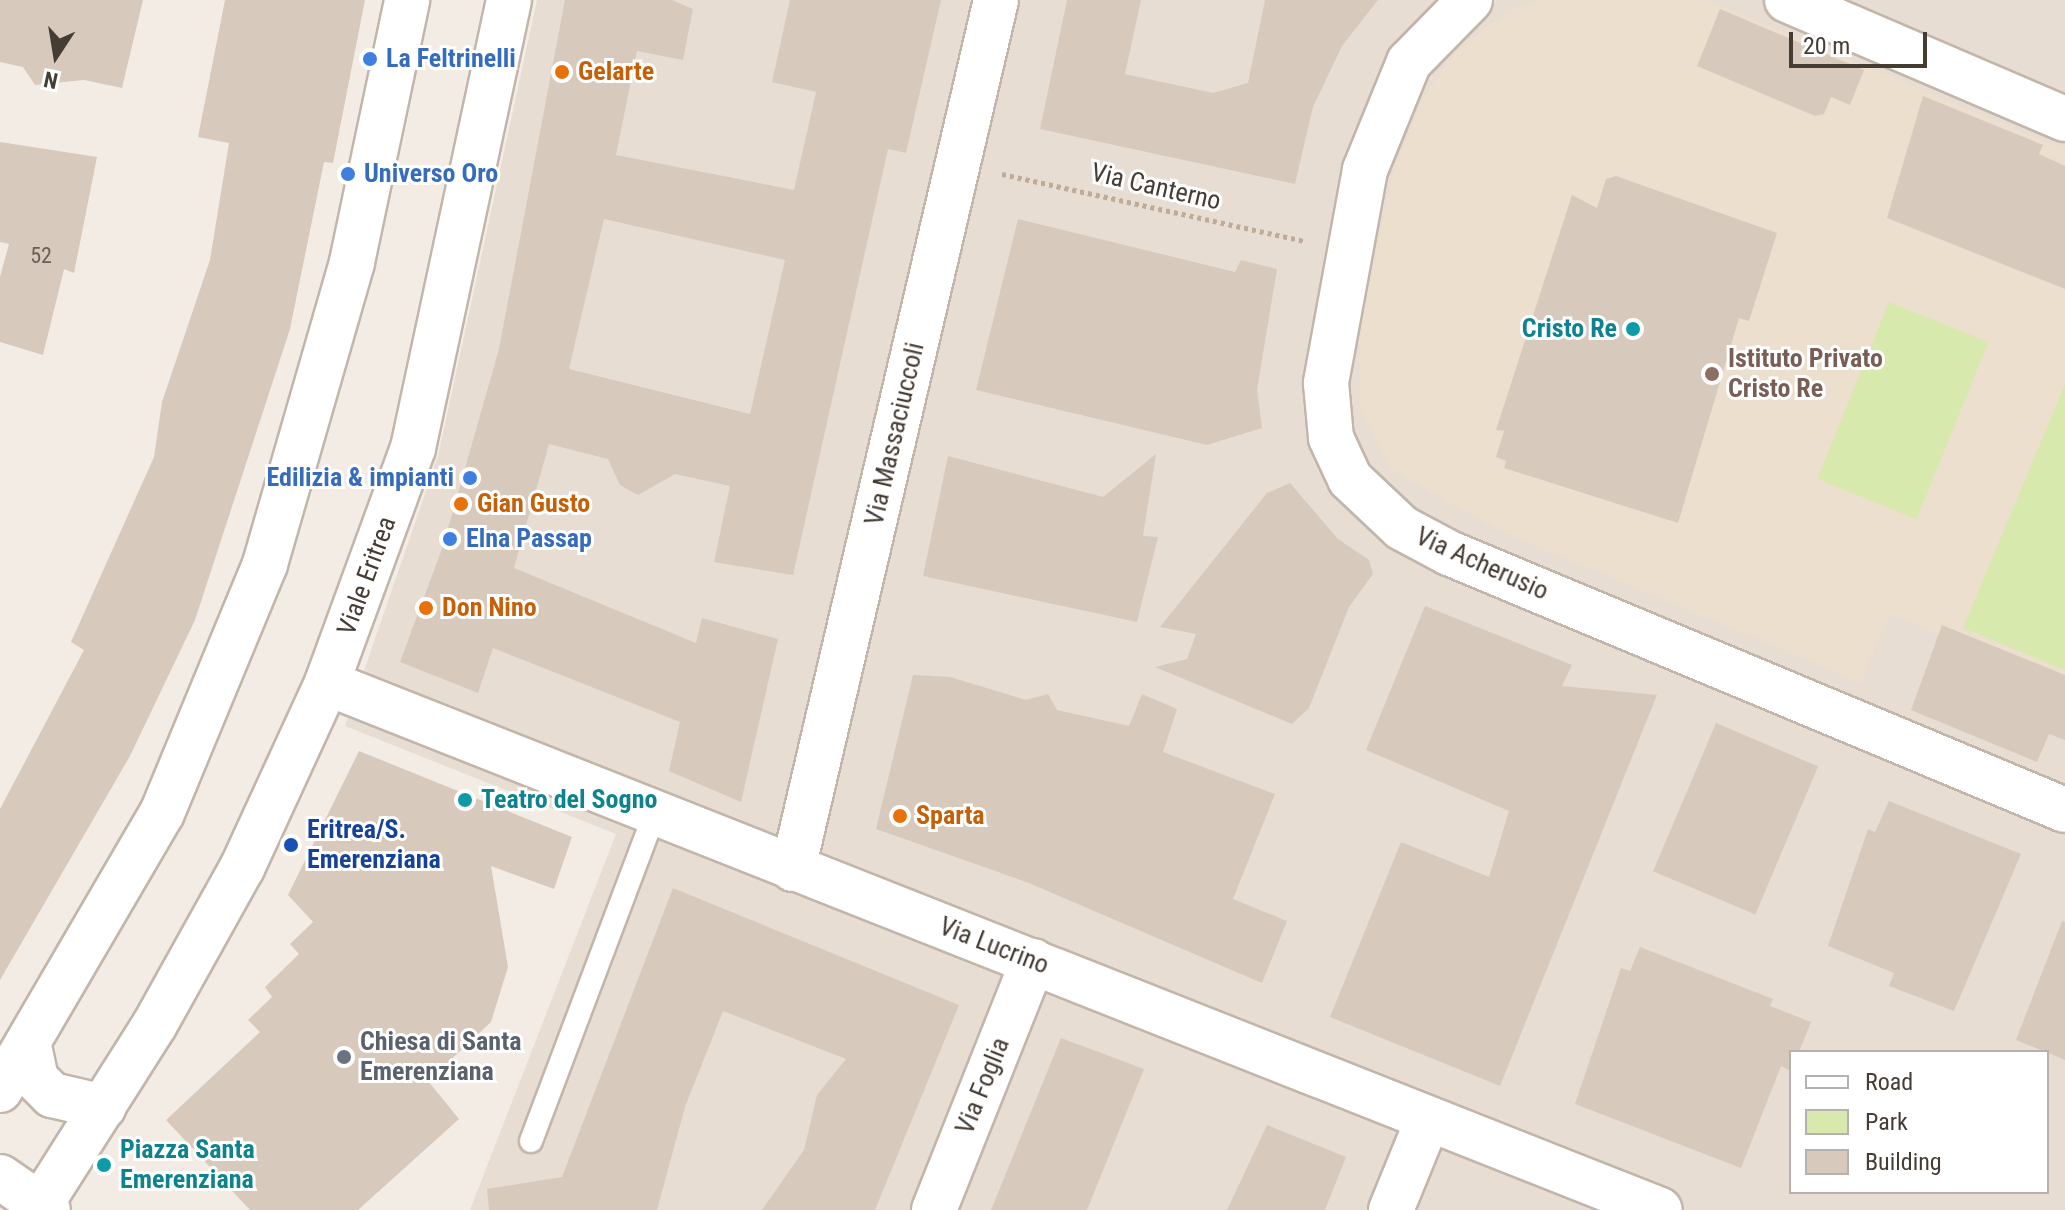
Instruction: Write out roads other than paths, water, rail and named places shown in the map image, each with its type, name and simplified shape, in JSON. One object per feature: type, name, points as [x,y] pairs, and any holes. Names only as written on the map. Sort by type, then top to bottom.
[{"type":"street","points":[[0,1090],[29,1046],[162,813],[265,564],[352,262],[407,0]]},
{"type":"street","name":"Viale Eritrea","points":[[42,1208],[242,868],[327,683],[413,448],[509,0]]},
{"type":"street","name":"Via Massaciuccoli","points":[[793,869],[996,0]]},
{"type":"street","name":"Via Acherusio","points":[[1470,0],[1437,27],[1399,80],[1345,250],[1328,353],[1331,438],[1359,491],[1402,528],[2065,810]]},
{"type":"street","points":[[1787,0],[2065,119]]},
{"type":"street","name":"Via Lucrino","points":[[327,683],[654,815],[1033,961],[1427,1122],[1660,1210]]},
{"type":"street","name":"Via Foglia","points":[[934,1210],[1033,961]]},
{"type":"street","points":[[29,1046],[36,1079],[52,1095],[104,1107]]},
{"type":"street","points":[[1391,1210],[1427,1122]]},
{"type":"street","points":[[0,1177],[42,1208]]},
{"type":"lane","points":[[531,1141],[654,815]]},
{"type":"place","name":"La Feltrinelli","points":[[370,59]]},
{"type":"place","name":"Gelarte","points":[[562,72]]},
{"type":"place","name":"Universo Oro","points":[[348,174]]},
{"type":"place","name":"Cristo Re","points":[[1633,329]]},
{"type":"place","name":"Istituto Privato Cristo Re","points":[[1712,374]]},
{"type":"place","name":"Edilizia & impianti","points":[[470,478]]},
{"type":"place","name":"Gian Gusto","points":[[461,504]]},
{"type":"place","name":"Elna Passap","points":[[450,539]]},
{"type":"place","name":"Don Nino","points":[[426,608]]},
{"type":"place","name":"Teatro del Sogno","points":[[465,800]]},
{"type":"place","name":"Sparta","points":[[900,816]]},
{"type":"place","name":"Eritrea/S. Emerenziana","points":[[291,845]]},
{"type":"place","name":"Chiesa di Santa Emerenziana","points":[[344,1057]]},
{"type":"place","name":"Piazza Santa Emerenziana","points":[[104,1165]]}]
